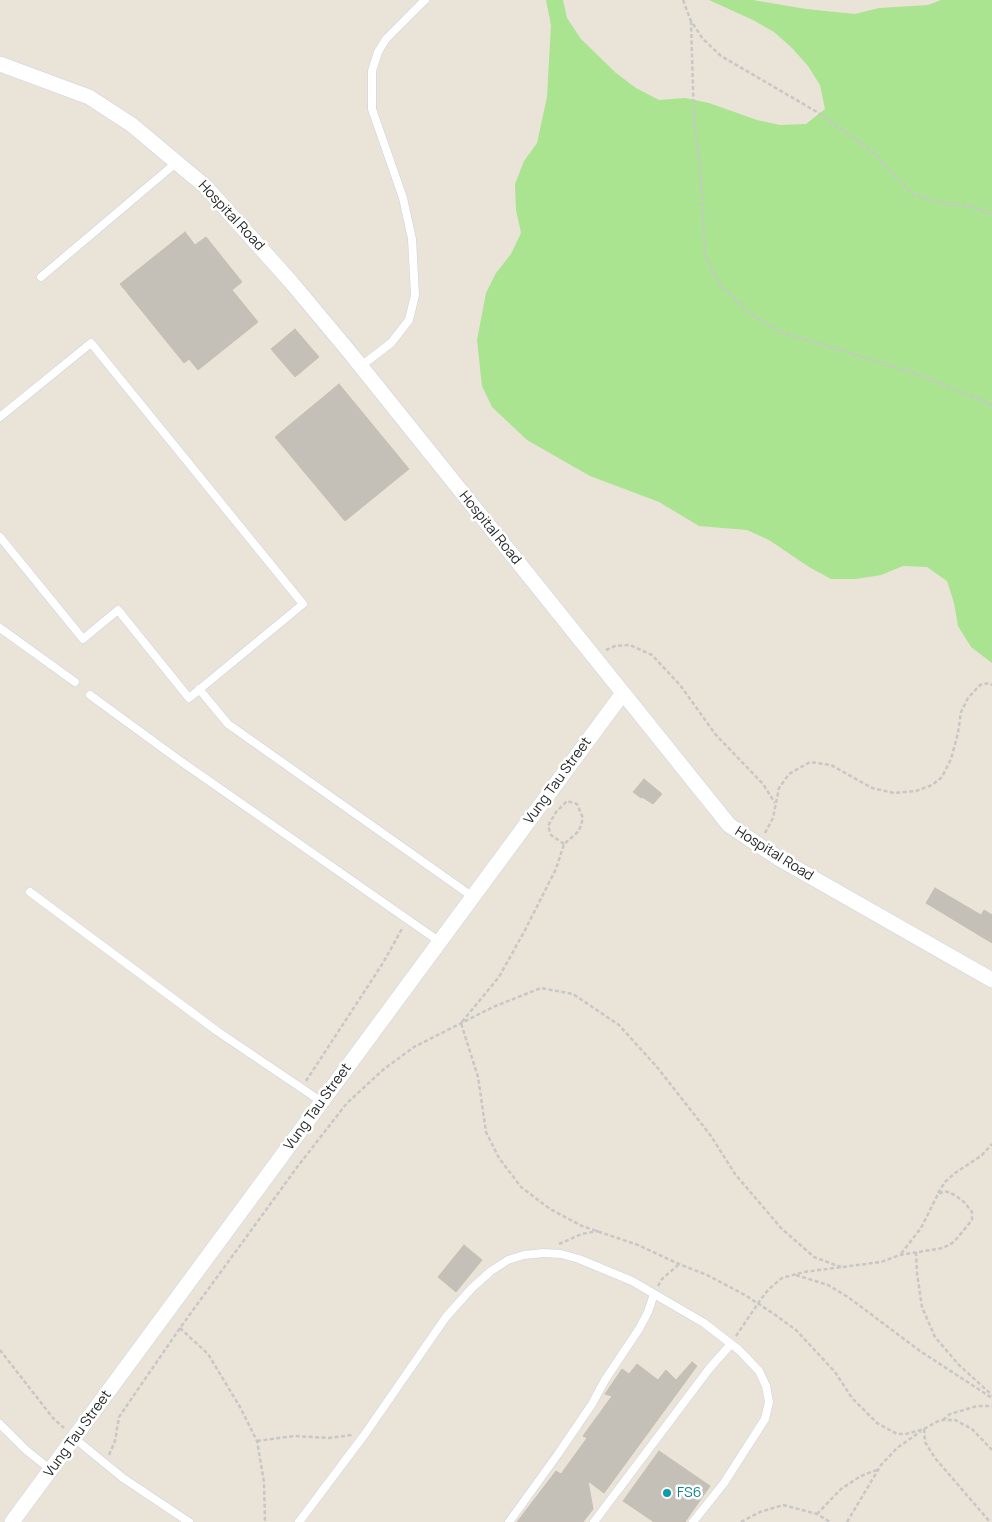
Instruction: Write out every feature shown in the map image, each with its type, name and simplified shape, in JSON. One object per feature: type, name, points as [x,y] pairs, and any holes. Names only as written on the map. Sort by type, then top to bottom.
[{"type":"street","name":"Hospital Road","points":[[0,64],[89,98],[132,125],[206,187],[291,282],[361,366],[729,825],[758,846],[992,980]]},
{"type":"street","name":"Vung Tau Street","points":[[12,1522],[623,693]]},
{"type":"lane","points":[[361,366],[392,343],[408,320],[414,295],[412,239],[403,198],[372,109],[372,70],[378,52],[386,39],[425,0]]},
{"type":"lane","points":[[41,277],[178,162]]},
{"type":"lane","points":[[0,417],[91,343],[303,604],[189,698],[118,610],[83,639],[0,536]]},
{"type":"lane","points":[[0,628],[75,682]]},
{"type":"lane","points":[[199,689],[228,724],[473,897]]},
{"type":"lane","points":[[90,695],[179,760],[440,942]]},
{"type":"lane","points":[[30,892],[217,1031],[322,1102]]},
{"type":"lane","points":[[299,1522],[365,1434],[446,1317],[472,1288],[491,1271],[508,1260],[524,1255],[544,1253],[561,1254],[579,1259],[632,1281],[704,1322],[739,1350],[758,1371],[766,1386],[769,1402],[765,1419],[724,1483],[693,1522]]},
{"type":"lane","points":[[509,1522],[592,1404],[610,1372],[639,1329],[648,1312],[654,1294]]},
{"type":"lane","points":[[594,1522],[709,1369],[731,1344]]},
{"type":"lane","points":[[0,1424],[26,1450],[51,1470]]},
{"type":"lane","points":[[74,1438],[123,1478],[189,1522]]},
{"type":"path","points":[[683,0],[691,21],[703,39],[721,56],[817,112],[871,150],[912,194],[940,203],[969,206],[992,214]]},
{"type":"path","points":[[691,21],[694,121],[700,175],[705,255],[720,285],[748,312],[778,331],[921,375],[992,405]]},
{"type":"path","points":[[594,658],[615,646],[630,645],[652,655],[680,684],[716,735],[763,784],[775,804]]},
{"type":"path","points":[[758,846],[773,818],[779,788],[789,774],[810,762],[831,766],[872,788],[894,793],[916,791],[932,785],[942,776],[951,759],[961,712],[968,698],[980,685],[989,683],[992,685]]},
{"type":"path","points":[[461,1023],[499,977],[556,869],[564,844],[579,831],[583,818],[577,804],[567,801],[556,812],[548,826],[551,835],[564,844]]},
{"type":"path","points":[[301,1088],[383,963],[407,919]]},
{"type":"path","points":[[105,1464],[115,1441],[119,1417],[180,1328],[298,1166],[348,1103],[384,1069],[414,1047],[492,1007],[541,988],[573,994],[619,1025],[657,1067],[711,1136],[735,1174],[781,1228],[814,1257],[841,1267]]},
{"type":"path","points":[[461,1023],[478,1077],[486,1132],[499,1158],[521,1187],[550,1209],[582,1226],[638,1245],[745,1294],[796,1330],[835,1372],[852,1398],[877,1423],[897,1434],[906,1434],[924,1429]]},
{"type":"path","points":[[900,1255],[921,1228],[945,1182],[981,1156],[992,1144]]},
{"type":"path","points":[[731,1344],[769,1289],[782,1278],[794,1274],[881,1262],[900,1255],[943,1248],[954,1242],[972,1220],[972,1212],[964,1202],[954,1195],[945,1191],[938,1194]]},
{"type":"path","points":[[544,1253],[568,1239],[599,1231]]},
{"type":"path","points":[[916,1252],[922,1307],[935,1337],[959,1365],[992,1397]]},
{"type":"path","points":[[654,1294],[662,1279],[679,1264]]},
{"type":"path","points":[[794,1274],[828,1285],[920,1350],[992,1397]]},
{"type":"path","points":[[180,1328],[208,1354],[236,1399],[257,1441],[264,1482],[265,1522]]},
{"type":"path","points":[[0,1350],[53,1418],[74,1438]]},
{"type":"path","points":[[847,1522],[879,1469],[897,1448],[950,1414],[977,1406],[992,1406]]},
{"type":"path","points":[[942,1420],[956,1420],[972,1429],[992,1450]]},
{"type":"path","points":[[924,1429],[925,1442],[935,1458],[990,1522]]},
{"type":"path","points":[[257,1441],[294,1436],[329,1438],[365,1434]]},
{"type":"path","points":[[817,1514],[841,1489],[861,1476],[879,1469]]},
{"type":"path","points":[[741,1522],[760,1512],[783,1505],[817,1514],[830,1522]]},
{"type":"green space","points":[[546,0],[563,0],[567,18],[581,39],[616,73],[636,88],[659,100],[685,98],[709,103],[757,120],[780,125],[806,124],[825,109],[820,85],[808,66],[774,32],[709,0],[753,0],[806,9],[855,14],[879,8],[928,5],[941,0],[992,0],[992,663],[971,647],[958,626],[954,603],[947,581],[927,567],[903,566],[881,575],[856,579],[831,579],[809,567],[769,540],[747,530],[699,526],[659,502],[590,476],[527,440],[492,407],[482,386],[477,340],[486,293],[496,273],[511,254],[521,233],[516,210],[515,184],[524,161],[537,143],[547,97],[551,25]]},
{"type":"building","points":[[185,232],[195,245],[206,237],[242,282],[232,290],[258,322],[198,370],[189,359],[184,363],[120,284]]},
{"type":"building","points":[[295,329],[319,357],[295,377],[271,349]]},
{"type":"building","points":[[339,384],[409,469],[345,521],[275,437]]},
{"type":"building","points":[[644,779],[662,794],[653,804],[633,792]]},
{"type":"building","points":[[935,888],[981,915],[984,910],[992,915],[992,943],[926,903]]},
{"type":"building","points":[[464,1245],[482,1260],[456,1292],[438,1277]]},
{"type":"building","points":[[692,1362],[697,1366],[604,1493],[588,1481],[593,1509],[583,1522],[517,1522],[556,1471],[561,1474],[587,1438],[583,1436],[612,1396],[605,1394],[622,1369],[629,1374],[637,1364],[658,1380],[666,1370],[676,1380]]},
{"type":"building","name":"FS6","points":[[659,1451],[710,1486],[685,1522],[654,1522],[623,1501]]},
{"type":"place","name":"FS6","points":[[667,1493]]}]
